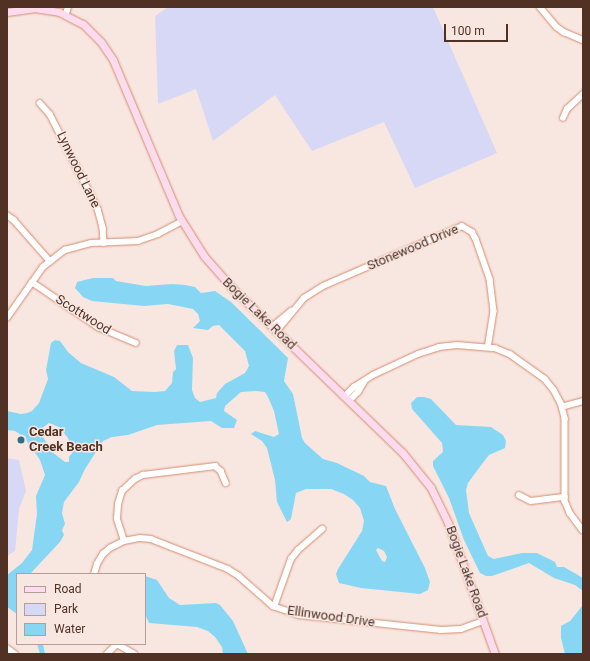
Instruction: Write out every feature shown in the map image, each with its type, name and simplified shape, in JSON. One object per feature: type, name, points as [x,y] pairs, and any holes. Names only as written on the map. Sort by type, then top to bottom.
[{"type":"main road","name":"Bogie Lake Road","points":[[7,12],[40,8],[67,11],[88,28],[108,52],[182,221],[195,243],[216,271],[409,460],[434,492],[448,523],[495,654]]},
{"type":"street","points":[[540,7],[557,27],[564,32],[583,40]]},
{"type":"street","points":[[562,118],[567,109],[583,94]]},
{"type":"street","name":"Lynwood Lane","points":[[40,103],[50,114],[98,209],[103,228],[104,243]]},
{"type":"street","points":[[7,215],[14,220],[50,261]]},
{"type":"street","points":[[7,318],[32,282],[50,261],[64,250],[91,243],[124,242],[148,238],[182,221]]},
{"type":"street","name":"Stonewood Drive","points":[[274,329],[286,322],[293,310],[310,293],[462,226],[472,232],[490,278],[494,311],[488,347]]},
{"type":"street","name":"Scottwood","points":[[32,282],[98,327],[136,343]]},
{"type":"street","points":[[347,399],[358,392],[364,382],[392,366],[439,347],[457,345],[488,347],[510,354],[535,371],[554,390],[562,407],[565,427],[565,497],[570,513],[583,530]]},
{"type":"street","points":[[562,407],[583,401]]},
{"type":"street","points":[[124,541],[117,519],[118,504],[122,491],[135,479],[149,474],[214,466],[221,471],[226,483]]},
{"type":"street","points":[[519,495],[531,501],[565,497]]},
{"type":"street","points":[[274,607],[291,559],[298,550],[322,529]]},
{"type":"street","name":"Ellinwood Drive","points":[[94,573],[97,564],[103,554],[110,548],[124,541],[140,538],[161,542],[228,569],[239,576],[274,607],[298,615],[441,630],[461,629],[483,621]]},
{"type":"street","points":[[107,654],[116,645]]},
{"type":"street","points":[[119,645],[134,654]]},
{"type":"street","points":[[7,648],[15,654]]},
{"type":"green space","points":[[168,7],[433,7],[497,153],[415,188],[384,122],[312,151],[275,95],[213,141],[196,89],[158,104],[155,16]]},
{"type":"green space","points":[[7,458],[19,460],[26,491],[19,509],[15,551],[7,556]]},
{"type":"water","points":[[93,278],[113,278],[116,281],[146,286],[172,284],[195,287],[201,293],[215,291],[231,302],[288,358],[284,381],[293,394],[302,438],[305,443],[323,459],[337,463],[364,476],[370,482],[386,486],[395,509],[425,568],[430,582],[428,590],[420,594],[361,588],[339,583],[336,574],[338,569],[362,531],[364,521],[360,508],[353,500],[344,494],[331,489],[306,489],[296,493],[291,519],[287,522],[277,502],[275,480],[267,448],[262,441],[251,434],[255,431],[274,437],[279,434],[274,411],[268,397],[265,392],[256,391],[241,392],[225,406],[224,411],[237,420],[234,428],[222,428],[211,421],[157,425],[128,435],[112,437],[103,441],[85,469],[79,482],[64,502],[62,513],[65,524],[62,530],[64,535],[60,542],[31,573],[16,573],[16,613],[7,607],[7,575],[22,563],[32,550],[37,514],[36,496],[45,475],[40,460],[24,437],[15,431],[7,430],[7,411],[21,414],[27,413],[32,411],[39,403],[48,379],[46,370],[51,343],[55,340],[60,341],[68,352],[81,363],[114,377],[132,391],[155,392],[165,391],[172,383],[173,372],[176,369],[174,351],[177,345],[188,345],[193,358],[192,390],[195,398],[200,402],[216,398],[217,393],[225,384],[245,373],[249,366],[245,351],[219,325],[213,326],[208,330],[193,328],[200,321],[198,314],[193,309],[168,304],[144,306],[92,301],[83,297],[75,288],[77,282]],"holes":[[[49,423],[59,427],[68,438],[73,452],[69,457],[69,462],[65,462],[52,452],[42,435],[41,429]],[[378,548],[384,551],[387,557],[385,562],[382,561],[376,550]]]},
{"type":"water","points":[[417,397],[431,399],[456,425],[491,427],[503,435],[506,441],[505,448],[489,455],[468,483],[466,490],[469,513],[488,556],[494,559],[522,553],[537,553],[555,562],[557,567],[564,567],[583,578],[583,591],[575,585],[554,578],[529,563],[492,576],[486,576],[480,573],[464,540],[449,498],[433,466],[433,461],[443,452],[442,443],[412,409],[411,403]]},
{"type":"water","points":[[146,576],[157,580],[169,598],[180,605],[216,603],[220,605],[233,621],[248,654],[223,654],[222,647],[215,637],[208,631],[197,627],[149,623],[146,616]]},
{"type":"water","points":[[583,605],[583,654],[565,654],[561,638],[561,626],[570,621]]},
{"type":"water","points":[[37,645],[43,645],[45,654],[40,654]]},
{"type":"place","name":"Cedar Creek Beach","points":[[21,440]]}]
